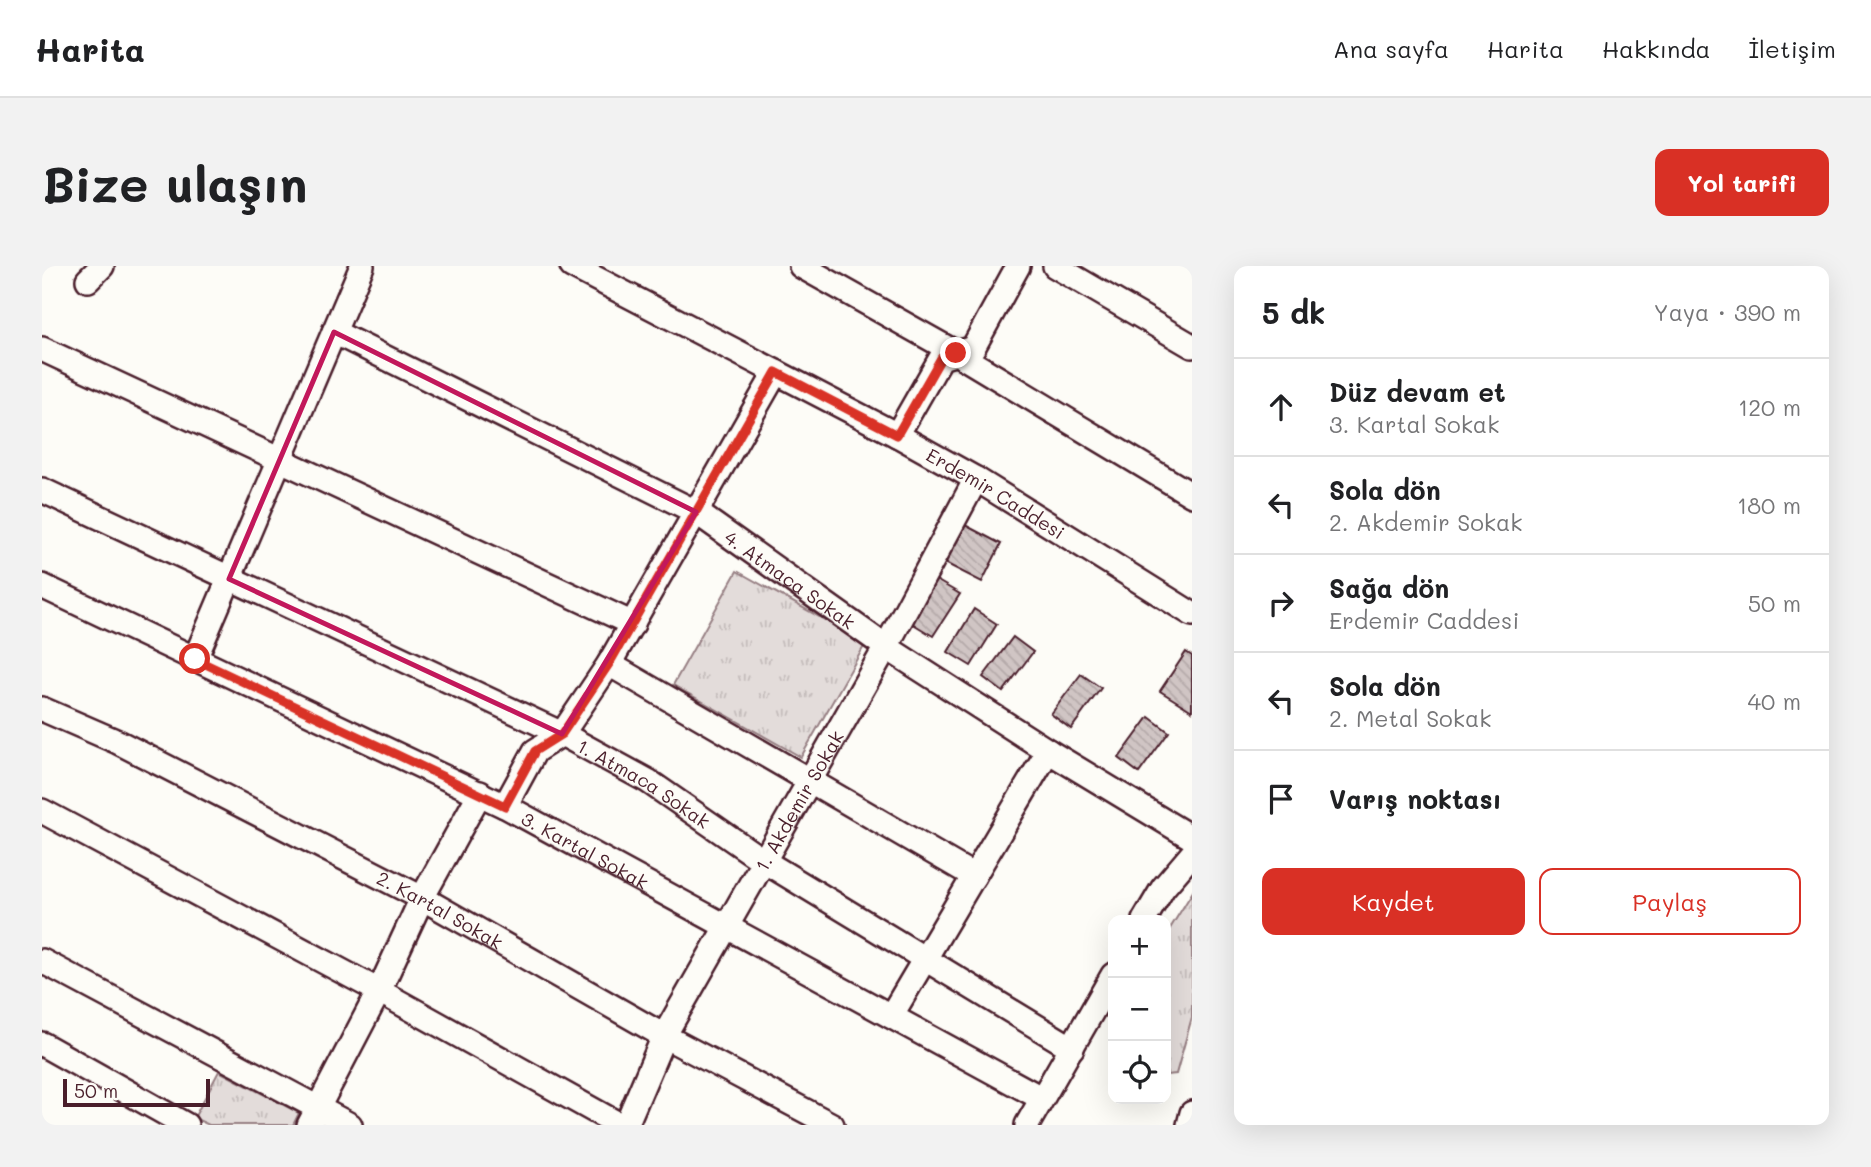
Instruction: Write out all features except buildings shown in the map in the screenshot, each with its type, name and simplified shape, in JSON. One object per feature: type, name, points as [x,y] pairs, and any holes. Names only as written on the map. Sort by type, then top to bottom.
[{"type":"street","points":[[195,659],[362,266]]},
{"type":"street","name":"Erdemir Caddesi","points":[[572,266],[976,479],[1192,614]]},
{"type":"street","points":[[801,266],[840,275],[956,353],[1192,495]]},
{"type":"street","points":[[897,435],[941,358],[973,348],[1018,266]]},
{"type":"street","points":[[1055,266],[1192,346]]},
{"type":"street","name":"4. Atmaca Sokak","points":[[334,331],[696,512],[886,646],[1048,751],[1192,838]]},
{"type":"street","points":[[42,349],[633,624]]},
{"type":"street","points":[[505,806],[535,751],[562,734],[609,664],[776,372]]},
{"type":"street","name":"1. Akdemir Sokak","points":[[626,1125],[664,1036],[886,646],[976,479]]},
{"type":"street","name":"1. Atmaca Sokak","points":[[42,490],[562,734],[648,781],[762,860],[1072,1048]]},
{"type":"street","name":"3. Kartal Sokak","points":[[42,586],[480,793],[1041,1098]]},
{"type":"street","points":[[609,664],[974,877]]},
{"type":"street","name":"2. Kartal Sokak","points":[[42,709],[118,742],[422,898],[664,1036],[832,1125]]},
{"type":"street","points":[[891,1016],[1048,751]]},
{"type":"street","points":[[313,1117],[379,991],[422,898],[480,793]]},
{"type":"street","points":[[42,811],[379,991],[620,1125]]},
{"type":"street","points":[[1147,915],[1163,888],[1192,854]]},
{"type":"street","points":[[42,961],[313,1117],[350,1125]]},
{"type":"street","points":[[1027,1125],[1111,978]]},
{"type":"street","points":[[42,1044],[181,1124]]},
{"type":"street","points":[[1189,1125],[1192,1113]]},
{"type":"highlighted area","points":[[334,332],[696,512],[562,734],[229,579]]},
{"type":"green space","points":[[737,571],[866,643],[801,757],[673,685]]},
{"type":"green space","points":[[1192,893],[1192,1017],[1176,1074],[1171,1075],[1171,978],[1171,927]]},
{"type":"green space","points":[[219,1071],[299,1113],[293,1125],[209,1125],[194,1118]]},
{"type":"route","points":[[195,659],[505,806],[535,751],[562,734],[609,664],[776,372],[897,435],[941,358],[956,353]]}]
